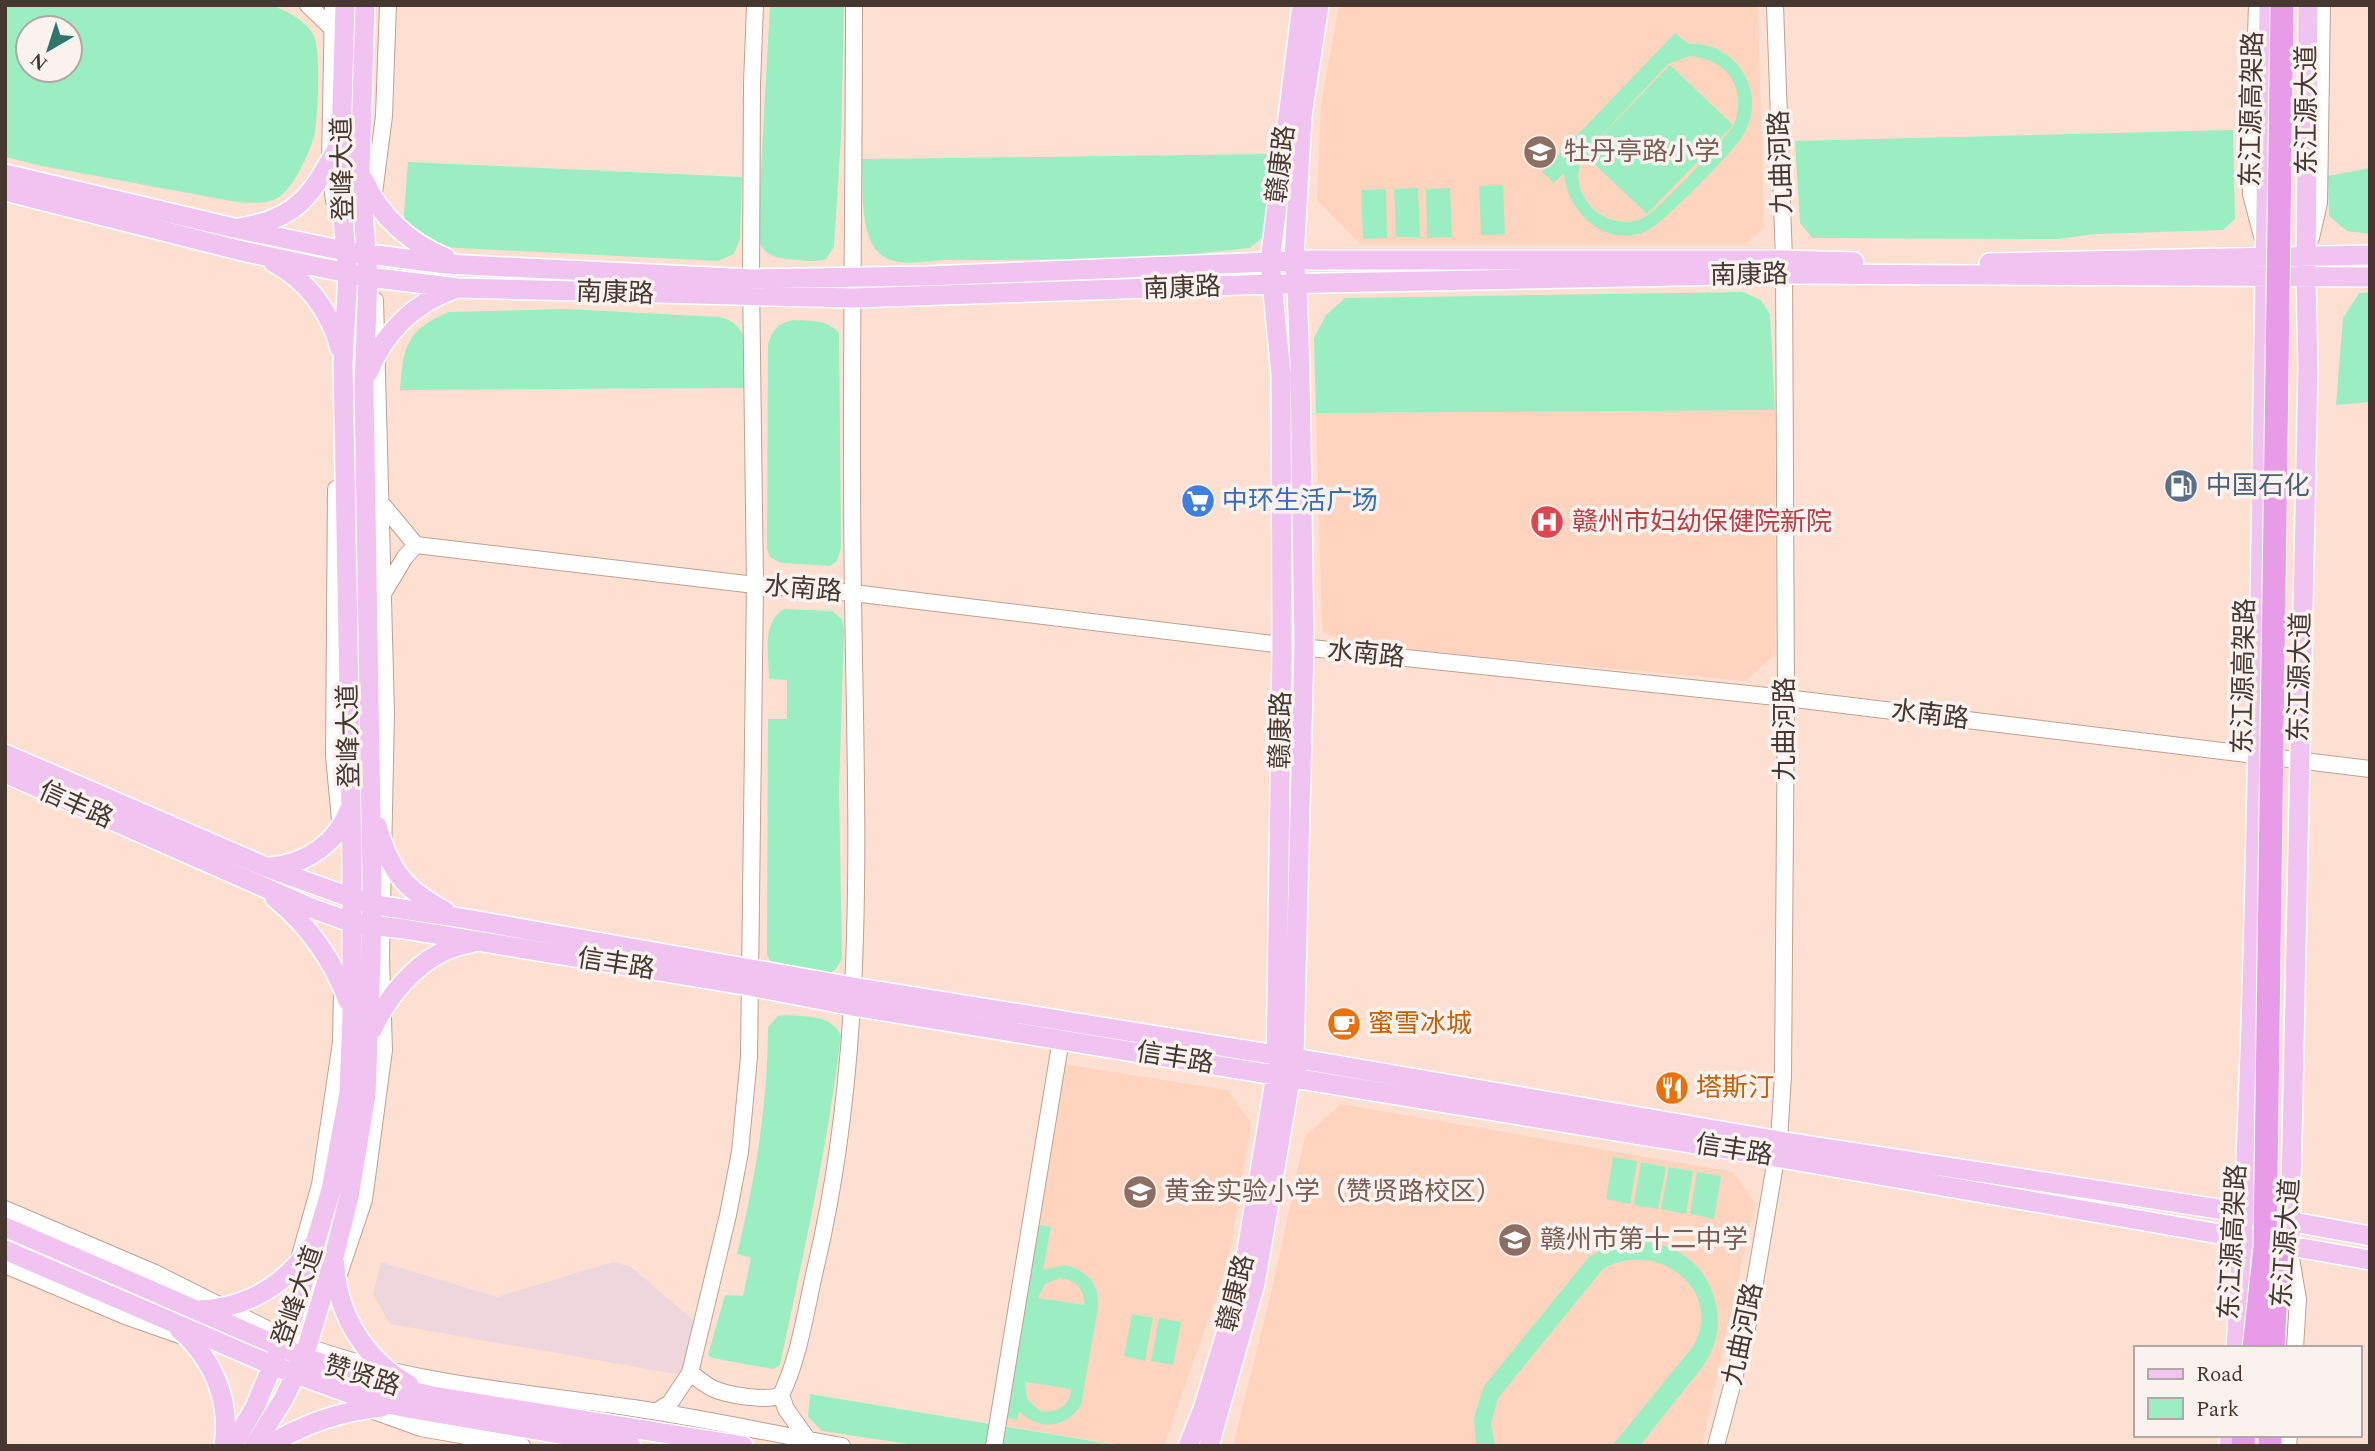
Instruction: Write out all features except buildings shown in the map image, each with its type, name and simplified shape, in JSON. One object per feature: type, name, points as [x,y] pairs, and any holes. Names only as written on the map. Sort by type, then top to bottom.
[{"type":"highway","name":"东江源高架路","points":[[2254,1346],[2264,1247],[2282,5]]},
{"type":"highway","name":"东江源高架路","points":[[2275,1346],[2297,5]]},
{"type":"main road","name":"登峰大道","points":[[345,5],[341,143],[351,807],[362,901]]},
{"type":"main road","name":"登峰大道","points":[[232,1446],[255,1407],[278,1355],[322,1224],[349,1093],[352,1014],[371,811],[364,387],[371,278],[360,171],[365,5]]},
{"type":"main road","name":"赣康路","points":[[1285,1066],[1281,374],[1270,262],[1302,5]]},
{"type":"main road","name":"赣康路","points":[[1200,1441],[1242,1281],[1285,1066],[1304,647],[1297,285],[1294,260],[1303,116],[1319,5]]},
{"type":"main road","name":"东江源大道","points":[[2236,1346],[2245,1213],[2258,755],[2269,5]]},
{"type":"main road","name":"东江源大道","points":[[2275,1346],[2291,1222],[2298,761],[2308,367],[2308,5]]},
{"type":"main road","points":[[234,228],[270,221],[292,209],[312,192],[341,143]]},
{"type":"main road","points":[[360,171],[373,197],[393,223],[417,243],[444,257],[474,266]]},
{"type":"main road","name":"南康路","points":[[5,174],[234,228],[342,250],[474,266],[752,288],[853,299],[1784,267],[2370,255]]},
{"type":"main road","name":"南康路","points":[[5,191],[242,251],[371,278],[458,288],[752,288],[853,276],[927,276],[1294,260],[2266,278],[2370,277]]},
{"type":"main road","points":[[242,251],[268,259],[301,282],[319,302],[335,332],[343,362]]},
{"type":"main road","points":[[364,387],[377,353],[389,334],[409,314],[432,298],[458,288]]},
{"type":"main road","name":"信丰路","points":[[5,754],[267,867],[362,901],[455,916],[750,978],[1778,1149],[2289,1247],[2370,1260]]},
{"type":"main road","name":"信丰路","points":[[7,778],[258,885],[362,924],[750,978]]},
{"type":"main road","points":[[267,867],[289,864],[310,856],[328,843],[341,827],[351,807]]},
{"type":"main road","points":[[371,811],[384,850],[411,891],[455,916]]},
{"type":"main road","points":[[258,885],[284,905],[307,929],[327,956],[352,1014]]},
{"type":"main road","name":"登峰大道","points":[[254,1446],[300,1364],[334,1257],[349,1197],[366,1095],[371,961],[362,924]]},
{"type":"main road","points":[[368,1038],[383,1009],[405,980],[426,962],[451,949],[479,941]]},
{"type":"main road","name":"信丰路","points":[[853,996],[1060,1039],[1285,1066]]},
{"type":"main road","name":"信丰路","points":[[1778,1149],[2245,1213],[2370,1236]]},
{"type":"main road","points":[[198,1310],[239,1304],[264,1292],[297,1265],[311,1247],[322,1224]]},
{"type":"main road","name":"赞贤路","points":[[5,1227],[198,1310],[278,1355]]},
{"type":"main road","name":"赞贤路","points":[[5,1250],[158,1315],[300,1364],[365,1399],[631,1446]]},
{"type":"main road","points":[[334,1257],[336,1282],[350,1324],[365,1348],[386,1369],[407,1384],[432,1396]]},
{"type":"main road","points":[[158,1315],[190,1339],[208,1362],[219,1387],[225,1412],[224,1446]]},
{"type":"main road","name":"赞贤路","points":[[300,1364],[432,1396],[743,1446]]},
{"type":"main road","points":[[268,1446],[310,1424],[367,1408],[390,1406],[413,1409]]},
{"type":"street","points":[[308,5],[333,29]]},
{"type":"street","points":[[333,5],[330,163],[342,250]]},
{"type":"street","points":[[370,254],[373,197],[384,116],[388,5]]},
{"type":"street","points":[[657,1411],[678,1394],[690,1373],[740,1153],[749,1057],[755,584],[752,84],[755,5]]},
{"type":"street","points":[[808,1440],[786,1409],[781,1395],[801,1332],[832,1199],[846,1103],[853,996],[858,813],[853,593],[854,5]]},
{"type":"street","name":"九曲河路","points":[[1716,1446],[1747,1329],[1778,1149],[1783,1076],[1786,698],[1784,267],[1775,5]]},
{"type":"street","points":[[2257,5],[2251,194],[2267,257]]},
{"type":"street","points":[[2306,257],[2319,204],[2322,5]]},
{"type":"street","points":[[344,272],[335,332],[334,756],[345,873],[362,901]]},
{"type":"street","points":[[336,1282],[364,1200],[384,1050],[383,1009],[362,924],[362,901],[384,850],[382,503],[377,353],[371,278]]},
{"type":"street","points":[[382,503],[416,545],[405,557],[384,592]]},
{"type":"street","name":"水南路","points":[[416,545],[853,593],[1282,645],[1786,698],[2370,769]]},
{"type":"street","points":[[297,1265],[320,1185],[341,1042],[342,986],[362,924]]},
{"type":"street","points":[[995,1446],[1060,1039]]},
{"type":"street","points":[[5,1209],[153,1272],[221,1308],[278,1355]]},
{"type":"street","points":[[2289,1247],[2298,1299],[2295,1346]]},
{"type":"street","points":[[5,1265],[125,1316],[190,1339],[278,1355]]},
{"type":"street","points":[[300,1364],[386,1369],[657,1411],[842,1446]]},
{"type":"street","points":[[300,1364],[367,1408],[421,1428],[522,1446]]},
{"type":"street","points":[[690,1373],[704,1384],[723,1392],[773,1398],[781,1395]]},
{"type":"shaded area","name":"牡丹亭路小学","points":[[1339,5],[1758,5],[1764,228],[1745,244],[1360,244],[1317,200],[1321,104]]},
{"type":"shaded area","name":"赣州市妇幼保健院新院","points":[[1775,410],[1775,655],[1745,681],[1350,644],[1322,631],[1316,413]]},
{"type":"shaded area","name":"黄金实验小学（赞贤路校区）","points":[[1062,1064],[1227,1090],[1251,1122],[1228,1263],[1164,1446],[1127,1446],[1000,1425]]},
{"type":"shaded area","name":"赣州市第十二中学","points":[[1341,1104],[1733,1172],[1755,1203],[1702,1446],[1236,1446],[1234,1442],[1275,1276],[1305,1136]]},
{"type":"shaded area","points":[[381,1262],[497,1297],[613,1262],[631,1267],[694,1321],[682,1375],[390,1324],[373,1294]]},
{"type":"green space","points":[[5,5],[271,5],[290,13],[311,30],[314,36],[318,101],[314,137],[293,182],[278,198],[262,202],[237,202],[5,157]]},
{"type":"green space","points":[[770,5],[844,5],[841,137],[834,247],[823,260],[805,261],[774,256],[760,244],[758,236]]},
{"type":"green space","points":[[1675,33],[1688,43],[1716,49],[1742,70],[1752,97],[1752,111],[1745,132],[1715,169],[1647,231],[1617,235],[1591,224],[1572,201],[1564,173],[1554,183],[1542,172]],"holes":[[[1690,56],[1715,63],[1732,78],[1738,99],[1734,125],[1676,190],[1651,213],[1627,222],[1611,220],[1597,212],[1586,200],[1579,183],[1578,172],[1584,154],[1647,214],[1733,125],[1670,65],[1585,153],[1668,64]]]},
{"type":"green space","points":[[2233,130],[2235,219],[2223,230],[2096,234],[2057,239],[1812,238],[1800,223],[1795,141]]},
{"type":"green space","points":[[1280,154],[1273,229],[1250,248],[1145,259],[901,262],[888,259],[878,252],[871,242],[864,215],[862,159]]},
{"type":"green space","points":[[408,162],[742,177],[740,239],[734,254],[718,261],[438,247],[405,224]]},
{"type":"green space","points":[[2370,168],[2370,234],[2347,231],[2329,216],[2328,176]]},
{"type":"green space","points":[[1503,185],[1505,234],[1481,235],[1479,186]]},
{"type":"green space","points":[[1418,188],[1420,237],[1396,237],[1394,189]]},
{"type":"green space","points":[[1450,188],[1452,237],[1427,238],[1426,189]]},
{"type":"green space","points":[[1386,189],[1387,238],[1363,239],[1361,190]]},
{"type":"green space","points":[[1743,292],[1761,300],[1770,314],[1775,410],[1316,413],[1314,338],[1326,315],[1345,298]]},
{"type":"green space","points":[[2370,292],[2370,402],[2336,405],[2343,318],[2359,293]]},
{"type":"green space","points":[[566,309],[719,317],[730,321],[743,335],[746,355],[744,388],[400,390],[403,362],[410,341],[424,325],[435,318],[449,312]]},
{"type":"green space","points":[[793,320],[824,323],[839,333],[841,548],[837,561],[830,566],[781,563],[770,557],[767,548],[768,344],[776,328]]},
{"type":"green space","points":[[784,609],[832,611],[842,619],[844,630],[839,791],[842,959],[835,970],[828,974],[772,964],[767,955],[768,719],[787,719],[787,680],[769,679],[768,640],[772,622]]},
{"type":"green space","points":[[778,1016],[824,1020],[831,1023],[841,1035],[806,1242],[780,1365],[773,1369],[708,1355],[725,1295],[743,1296],[751,1258],[737,1254],[759,1142],[766,1084],[768,1027]]},
{"type":"green space","points":[[1613,1157],[1637,1161],[1630,1204],[1606,1199]]},
{"type":"green space","points":[[1641,1162],[1666,1167],[1658,1209],[1634,1205]]},
{"type":"green space","points":[[1669,1167],[1693,1171],[1686,1214],[1661,1209]]},
{"type":"green space","points":[[1697,1172],[1721,1176],[1714,1219],[1690,1214]]},
{"type":"green space","points":[[1036,1224],[1051,1227],[1043,1270],[1065,1265],[1079,1270],[1091,1279],[1097,1292],[1098,1307],[1081,1405],[1068,1419],[1060,1423],[1035,1422],[1019,1411],[1017,1420],[1004,1417]],"holes":[[[1060,1278],[1078,1286],[1083,1294],[1084,1305],[1038,1298],[1045,1284]],[[1025,1382],[1071,1389],[1070,1395],[1062,1408],[1040,1411],[1027,1399]]]},
{"type":"green space","points":[[1628,1241],[1649,1242],[1677,1251],[1693,1262],[1706,1279],[1715,1301],[1718,1323],[1714,1346],[1699,1371],[1640,1446],[1612,1446],[1694,1345],[1701,1324],[1700,1305],[1692,1288],[1680,1274],[1663,1265],[1644,1260],[1623,1261],[1603,1269],[1498,1398],[1491,1424],[1495,1446],[1476,1446],[1474,1417],[1484,1386],[1589,1257]]},
{"type":"green space","points":[[1132,1314],[1153,1318],[1145,1361],[1124,1356]]},
{"type":"green space","points":[[1159,1318],[1181,1322],[1173,1365],[1151,1361]]},
{"type":"green space","points":[[810,1394],[1127,1446],[921,1446],[822,1431],[808,1417]]},
{"type":"place","name":"牡丹亭路小学","points":[[1540,152]]},
{"type":"place","name":"中国石化","points":[[2181,486]]},
{"type":"place","name":"中环生活广场","points":[[1198,501]]},
{"type":"place","name":"赣州市妇幼保健院新院","points":[[1547,522]]},
{"type":"place","name":"蜜雪冰城","points":[[1344,1024]]},
{"type":"place","name":"塔斯汀","points":[[1672,1088]]},
{"type":"place","name":"黄金实验小学（赞贤路校区）","points":[[1140,1192]]},
{"type":"place","name":"赣州市第十二中学","points":[[1515,1240]]}]
